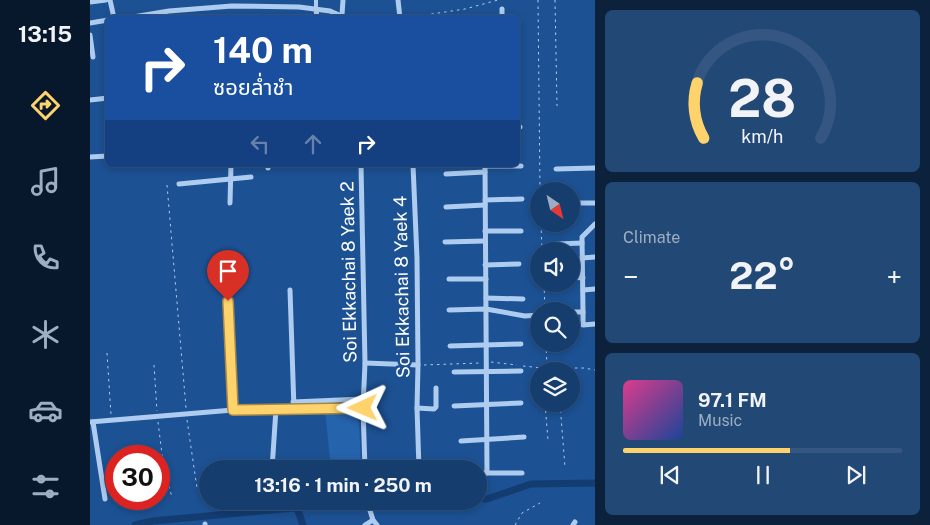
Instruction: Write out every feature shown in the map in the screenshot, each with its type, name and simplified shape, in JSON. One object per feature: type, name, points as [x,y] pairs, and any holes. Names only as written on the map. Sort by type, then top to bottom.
[{"type":"street","points":[[90,2],[106,0]]},
{"type":"street","points":[[110,0],[113,15]]},
{"type":"street","points":[[343,0],[344,15]]},
{"type":"street","points":[[398,0],[400,15]]},
{"type":"street","points":[[145,15],[169,11],[232,6],[316,9],[341,15]]},
{"type":"street","points":[[316,9],[317,15]]},
{"type":"street","points":[[502,9],[502,15]]},
{"type":"street","points":[[90,23],[105,20]]},
{"type":"street","points":[[90,35],[93,57]]},
{"type":"street","points":[[90,100],[105,98]]},
{"type":"street","points":[[90,157],[105,156]]},
{"type":"street","points":[[230,203],[231,167]]},
{"type":"street","name":"Soi Ekkachai 8 Yaek 2","points":[[361,167],[365,460]]},
{"type":"street","name":"Soi Ekkachai 8 Yaek 4","points":[[413,167],[417,258],[419,460]]},
{"type":"street","points":[[446,174],[503,167]]},
{"type":"street","points":[[485,168],[487,460]]},
{"type":"street","points":[[556,169],[595,168]]},
{"type":"street","points":[[179,184],[251,177]]},
{"type":"street","points":[[446,207],[522,199]]},
{"type":"street","points":[[580,204],[595,203]]},
{"type":"street","points":[[595,224],[582,237],[582,324],[595,324]]},
{"type":"street","points":[[485,231],[521,231]]},
{"type":"street","points":[[445,242],[485,241]]},
{"type":"street","points":[[582,258],[595,257]]},
{"type":"street","points":[[486,265],[519,264]]},
{"type":"street","points":[[449,280],[486,279]]},
{"type":"street","points":[[583,290],[595,289]]},
{"type":"street","points":[[290,290],[294,409]]},
{"type":"street","points":[[486,298],[523,300]]},
{"type":"street","points":[[228,301],[233,410]]},
{"type":"street","points":[[449,310],[486,309],[530,316]]},
{"type":"street","points":[[450,346],[520,344]]},
{"type":"street","points":[[364,363],[418,365]]},
{"type":"street","points":[[454,372],[521,371]]},
{"type":"street","points":[[417,408],[434,409],[436,407],[436,388]]},
{"type":"street","points":[[293,402],[363,399]]},
{"type":"street","points":[[454,406],[521,403]]},
{"type":"street","points":[[105,499],[91,422],[233,410],[363,408]]},
{"type":"street","points":[[273,460],[276,409]]},
{"type":"street","points":[[461,441],[524,438]]},
{"type":"street","points":[[487,473],[522,473]]},
{"type":"street","points":[[370,510],[377,525]]},
{"type":"street","points":[[365,525],[373,520]]},
{"type":"lane","points":[[282,0],[282,7]]},
{"type":"lane","points":[[316,0],[316,9]]},
{"type":"path","points":[[425,15],[465,9],[498,0]]},
{"type":"path","points":[[538,0],[540,182]]},
{"type":"path","points":[[555,0],[556,106]]},
{"type":"path","points":[[166,185],[186,414],[197,488]]},
{"type":"path","points":[[107,353],[111,420]]},
{"type":"path","points":[[154,364],[157,416],[164,470],[172,497]]},
{"type":"path","points":[[546,412],[548,440]]},
{"type":"path","points":[[561,412],[565,467]]},
{"type":"path","points":[[515,525],[522,513],[540,503]]},
{"type":"shaded area","points":[[325,410],[354,411],[359,423],[361,460],[330,460]]},
{"type":"waterway","points":[[487,499],[531,484],[595,483]]},
{"type":"waterway","points":[[135,525],[153,521],[272,510]]},
{"type":"waterway","points":[[298,510],[303,525]]},
{"type":"route","points":[[228,301],[233,410],[363,408]]}]
